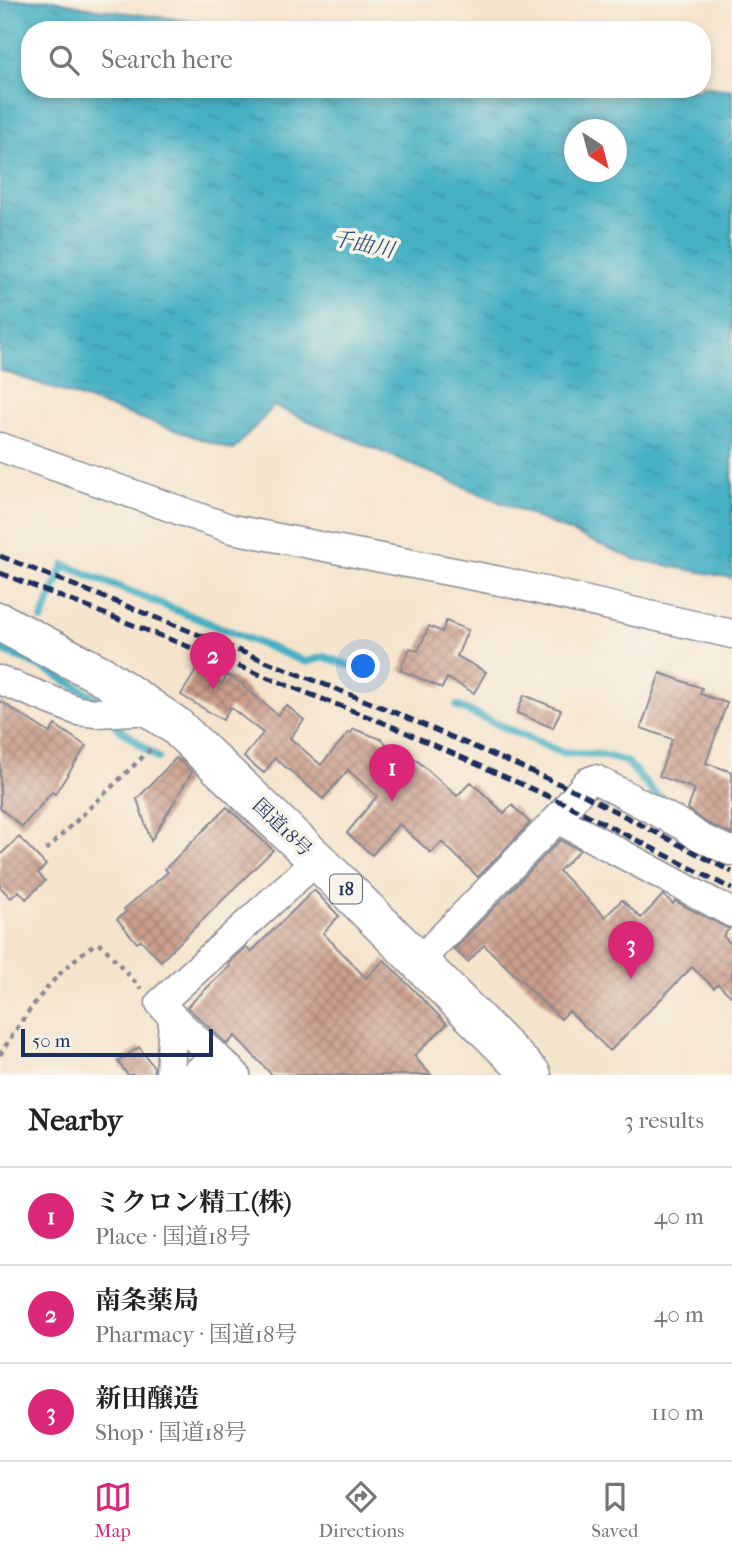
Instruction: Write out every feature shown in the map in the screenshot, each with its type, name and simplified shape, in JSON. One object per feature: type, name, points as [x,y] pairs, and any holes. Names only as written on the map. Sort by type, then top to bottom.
[{"type":"highway","name":"国道18号","points":[[0,622],[101,675],[130,720],[201,748],[532,1075]]},
{"type":"street","points":[[0,447],[232,529],[500,581],[732,634]]},
{"type":"street","points":[[0,680],[61,706],[130,720]]},
{"type":"street","points":[[418,961],[556,819],[587,782],[595,779],[684,826],[699,837],[732,850]]},
{"type":"street","points":[[556,819],[732,913]]},
{"type":"street","points":[[170,1075],[166,1011],[317,860]]},
{"type":"street","points":[[166,1011],[236,1075]]},
{"type":"street","points":[[194,1075],[216,1056]]},
{"type":"path","points":[[46,850],[145,756],[130,720]]},
{"type":"path","points":[[0,1055],[37,1000],[57,976],[94,944],[102,945],[153,1003],[166,1011]]},
{"type":"water","name":"千曲川","points":[[0,0],[51,0],[190,21],[21,21],[21,98],[711,98],[711,87],[732,90],[732,578],[634,559],[274,406],[233,450],[0,370]]},
{"type":"building","points":[[446,621],[468,630],[457,656],[486,672],[474,693],[447,678],[442,688],[400,670],[410,648],[418,651],[429,626],[442,632]]},
{"type":"building","points":[[197,669],[222,684],[227,675],[244,685],[278,715],[286,705],[304,720],[290,738],[321,765],[354,729],[381,739],[406,762],[412,756],[457,796],[471,782],[504,813],[512,805],[530,823],[478,877],[442,842],[431,853],[399,824],[372,855],[347,833],[377,796],[348,770],[323,799],[275,758],[264,773],[244,757],[263,733],[230,707],[223,720],[181,695]]},
{"type":"building","points":[[660,673],[702,688],[700,694],[727,703],[706,763],[732,772],[732,834],[707,823],[688,809],[695,789],[659,776],[672,739],[641,728]]},
{"type":"building","points":[[524,695],[561,710],[553,728],[517,713]]},
{"type":"building","points":[[0,701],[50,733],[55,725],[86,746],[55,794],[52,792],[22,827],[0,808]]},
{"type":"building","points":[[176,758],[192,772],[151,841],[137,799]]},
{"type":"building","points":[[227,807],[273,850],[161,961],[141,940],[137,943],[117,919],[126,912],[124,909],[168,872],[165,869]]},
{"type":"building","points":[[19,837],[46,865],[38,873],[45,881],[26,899],[19,891],[11,898],[0,887],[0,855]]},
{"type":"building","points":[[560,840],[580,850],[559,871],[605,917],[622,900],[641,918],[663,895],[673,904],[675,901],[729,929],[723,936],[732,945],[732,997],[718,984],[714,988],[692,967],[610,1051],[569,1011],[561,1019],[484,945],[468,962],[454,949]]},
{"type":"building","points":[[314,890],[339,916],[323,933],[366,978],[384,960],[447,1024],[414,1056],[431,1075],[272,1075],[235,1036],[227,1044],[187,1007],[246,947],[251,952]]},
{"type":"building","points":[[139,1047],[154,1067],[153,1075],[128,1075],[118,1062]]},
{"type":"waterway","points":[[42,619],[64,565],[306,662],[324,657],[357,668]]},
{"type":"waterway","points":[[0,649],[50,671],[99,700],[103,707]]},
{"type":"waterway","points":[[457,706],[560,752],[602,755],[627,762],[654,793],[671,805]]},
{"type":"waterway","points":[[110,718],[116,726],[158,758]]},
{"type":"railway","points":[[0,556],[394,712],[578,792],[732,872]]},
{"type":"railway","points":[[0,573],[389,725],[568,805],[732,889]]},
{"type":"place","name":"南条薬局","points":[[213,690]]},
{"type":"place","name":"ミクロン精工(株)","points":[[392,802]]},
{"type":"place","name":"新田醸造","points":[[631,979]]}]
